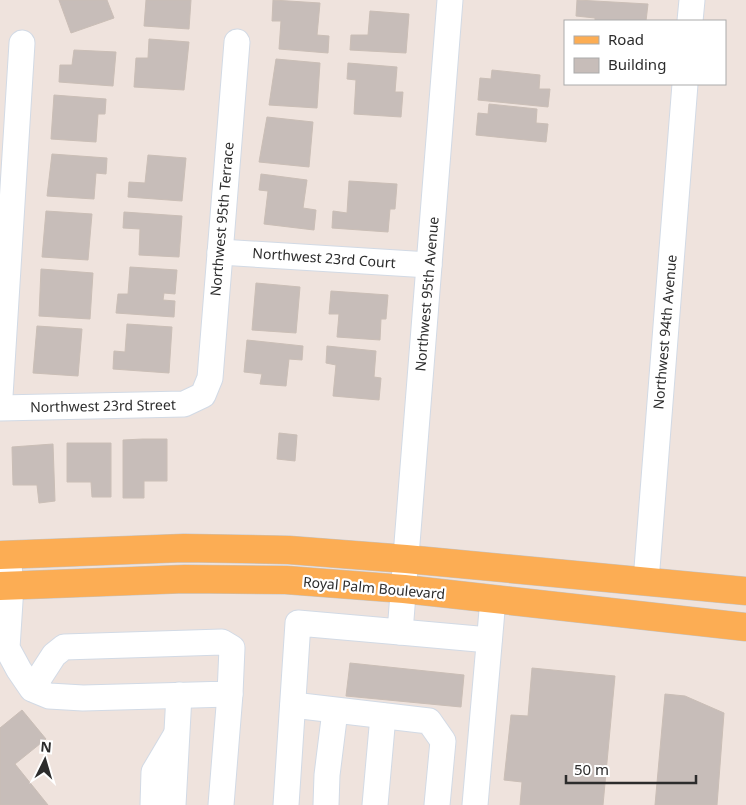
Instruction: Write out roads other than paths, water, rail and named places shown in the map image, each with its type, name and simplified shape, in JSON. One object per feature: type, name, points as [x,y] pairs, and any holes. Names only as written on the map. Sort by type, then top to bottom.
[{"type":"main road","points":[[4,555],[184,548],[289,550],[745,588]]},
{"type":"main road","name":"Royal Palm Boulevard","points":[[6,586],[184,579],[286,580],[404,589],[746,627]]},
{"type":"main road","points":[[675,620],[733,598],[745,588]]},
{"type":"street","name":"Northwest 95th Avenue","points":[[400,632],[450,0]]},
{"type":"street","points":[[690,20],[692,0]]},
{"type":"street","name":"Northwest 95th Terrace","points":[[203,395],[210,378],[237,42]]},
{"type":"street","points":[[0,396],[22,43]]},
{"type":"street","name":"Northwest 94th Avenue","points":[[646,581],[685,85]]},
{"type":"street","name":"Northwest 23rd Court","points":[[220,252],[429,265]]},
{"type":"street","name":"Northwest 23rd Street","points":[[0,408],[184,404],[203,395]]},
{"type":"street","points":[[4,555],[7,648],[18,670],[32,689],[49,696],[74,697],[230,694]]},
{"type":"street","points":[[475,805],[493,599]]},
{"type":"street","points":[[286,805],[298,623],[489,640]]},
{"type":"street","points":[[32,689],[54,656],[64,646],[222,642],[232,648],[221,805]]},
{"type":"street","points":[[174,805],[179,695]]},
{"type":"street","points":[[293,705],[429,722],[443,741],[437,805]]},
{"type":"street","points":[[326,805],[327,775],[335,711]]},
{"type":"street","points":[[375,805],[383,716]]},
{"type":"street","points":[[153,805],[154,772],[177,732]]}]
